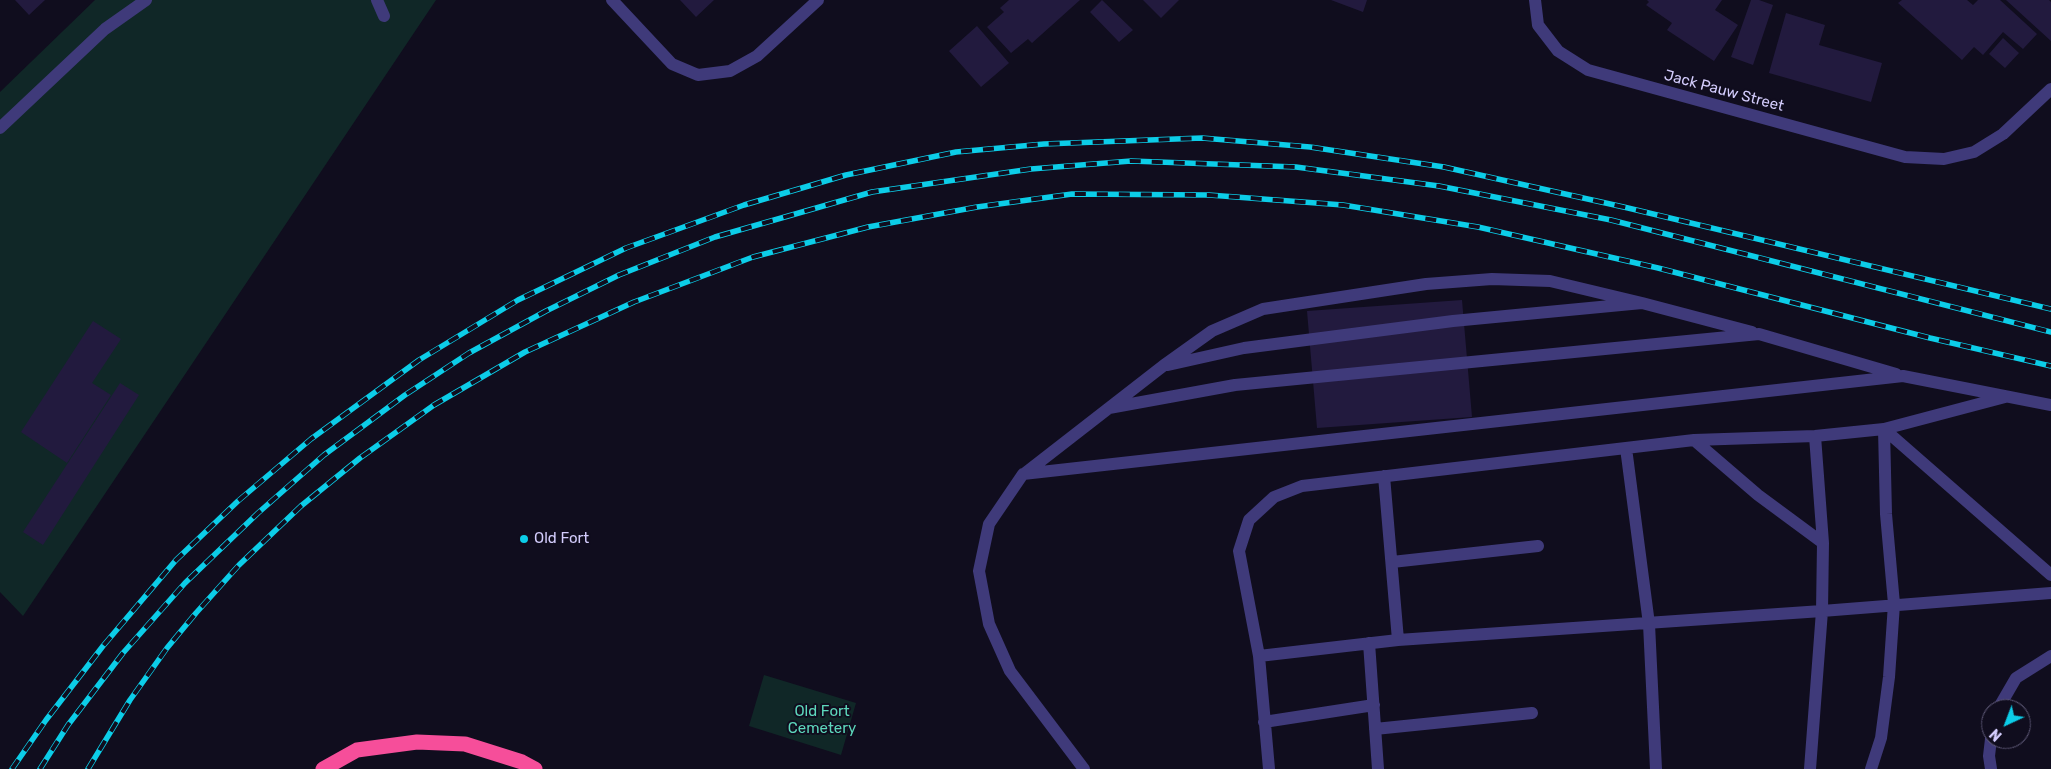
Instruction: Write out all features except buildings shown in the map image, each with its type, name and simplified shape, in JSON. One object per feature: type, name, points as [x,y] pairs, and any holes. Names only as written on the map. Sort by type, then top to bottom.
[{"type":"highway","points":[[323,769],[357,750],[417,742],[465,744],[522,762],[535,769]]},
{"type":"street","points":[[0,128],[105,29],[146,0]]},
{"type":"street","points":[[377,0],[384,16]]},
{"type":"street","points":[[612,0],[672,64],[698,75],[730,71],[757,56],[818,0]]},
{"type":"street","name":"Jack Pauw Street","points":[[1534,0],[1538,25],[1558,51],[1588,70],[1905,157],[1944,159],[1974,152],[2003,134],[2051,89]]},
{"type":"street","points":[[1084,769],[1010,671],[989,624],[980,571],[989,524],[1023,474],[1163,366],[1212,331],[1263,309],[1426,284],[1492,279],[1550,282],[1642,303],[1759,334],[1904,376],[2051,405]]},
{"type":"street","points":[[1163,366],[1244,348],[1424,324],[1642,303]]},
{"type":"street","points":[[1109,408],[1235,385],[1759,334]]},
{"type":"street","points":[[1023,474],[1904,376]]},
{"type":"street","points":[[1269,769],[1259,656],[1240,551],[1249,520],[1274,496],[1302,486],[1694,440],[1815,436],[1884,429],[2008,396]]},
{"type":"street","points":[[1884,429],[2051,575]]},
{"type":"street","points":[[1871,769],[1881,738],[1889,677],[1894,604],[1886,514],[1884,429]]},
{"type":"street","points":[[1810,769],[1822,611],[1823,543],[1815,436]]},
{"type":"street","points":[[1694,440],[1758,495],[1823,543]]},
{"type":"street","points":[[1626,448],[1649,624],[1656,769]]},
{"type":"street","points":[[1384,476],[1398,640]]},
{"type":"street","points":[[1392,562],[1538,546]]},
{"type":"street","points":[[1259,656],[1398,640],[1649,624],[2051,593]]},
{"type":"street","points":[[1369,643],[1378,769]]},
{"type":"street","points":[[2004,699],[2016,678],[2051,656]]},
{"type":"street","points":[[1264,722],[1374,705]]},
{"type":"street","points":[[1375,729],[1532,713]]},
{"type":"street","points":[[1990,749],[1991,769]]},
{"type":"green space","points":[[95,0],[436,0],[23,616],[0,592],[0,92]]},
{"type":"green space","name":"Old Fort Cemetery","points":[[764,675],[856,703],[841,755],[749,726]]},
{"type":"railway","points":[[12,769],[46,720],[103,646],[176,560],[238,501],[311,439],[419,360],[518,300],[626,248],[744,205],[846,175],[956,152],[1044,144],[1202,138],[1310,147],[1444,167],[1628,208],[2051,309]]},
{"type":"railway","points":[[40,769],[68,725],[123,653],[185,583],[258,513],[324,455],[405,395],[469,353],[546,311],[619,275],[715,237],[872,192],[1031,169],[1131,161],[1296,167],[1439,186],[1611,220],[2051,332]]},
{"type":"railway","points":[[88,769],[130,700],[167,648],[239,565],[301,506],[360,458],[434,405],[525,352],[634,302],[753,257],[868,227],[977,207],[1072,194],[1209,195],[1343,205],[1478,227],[1658,268],[1930,338],[2051,366]]},
{"type":"place","name":"Old Fort","points":[[524,539]]}]
